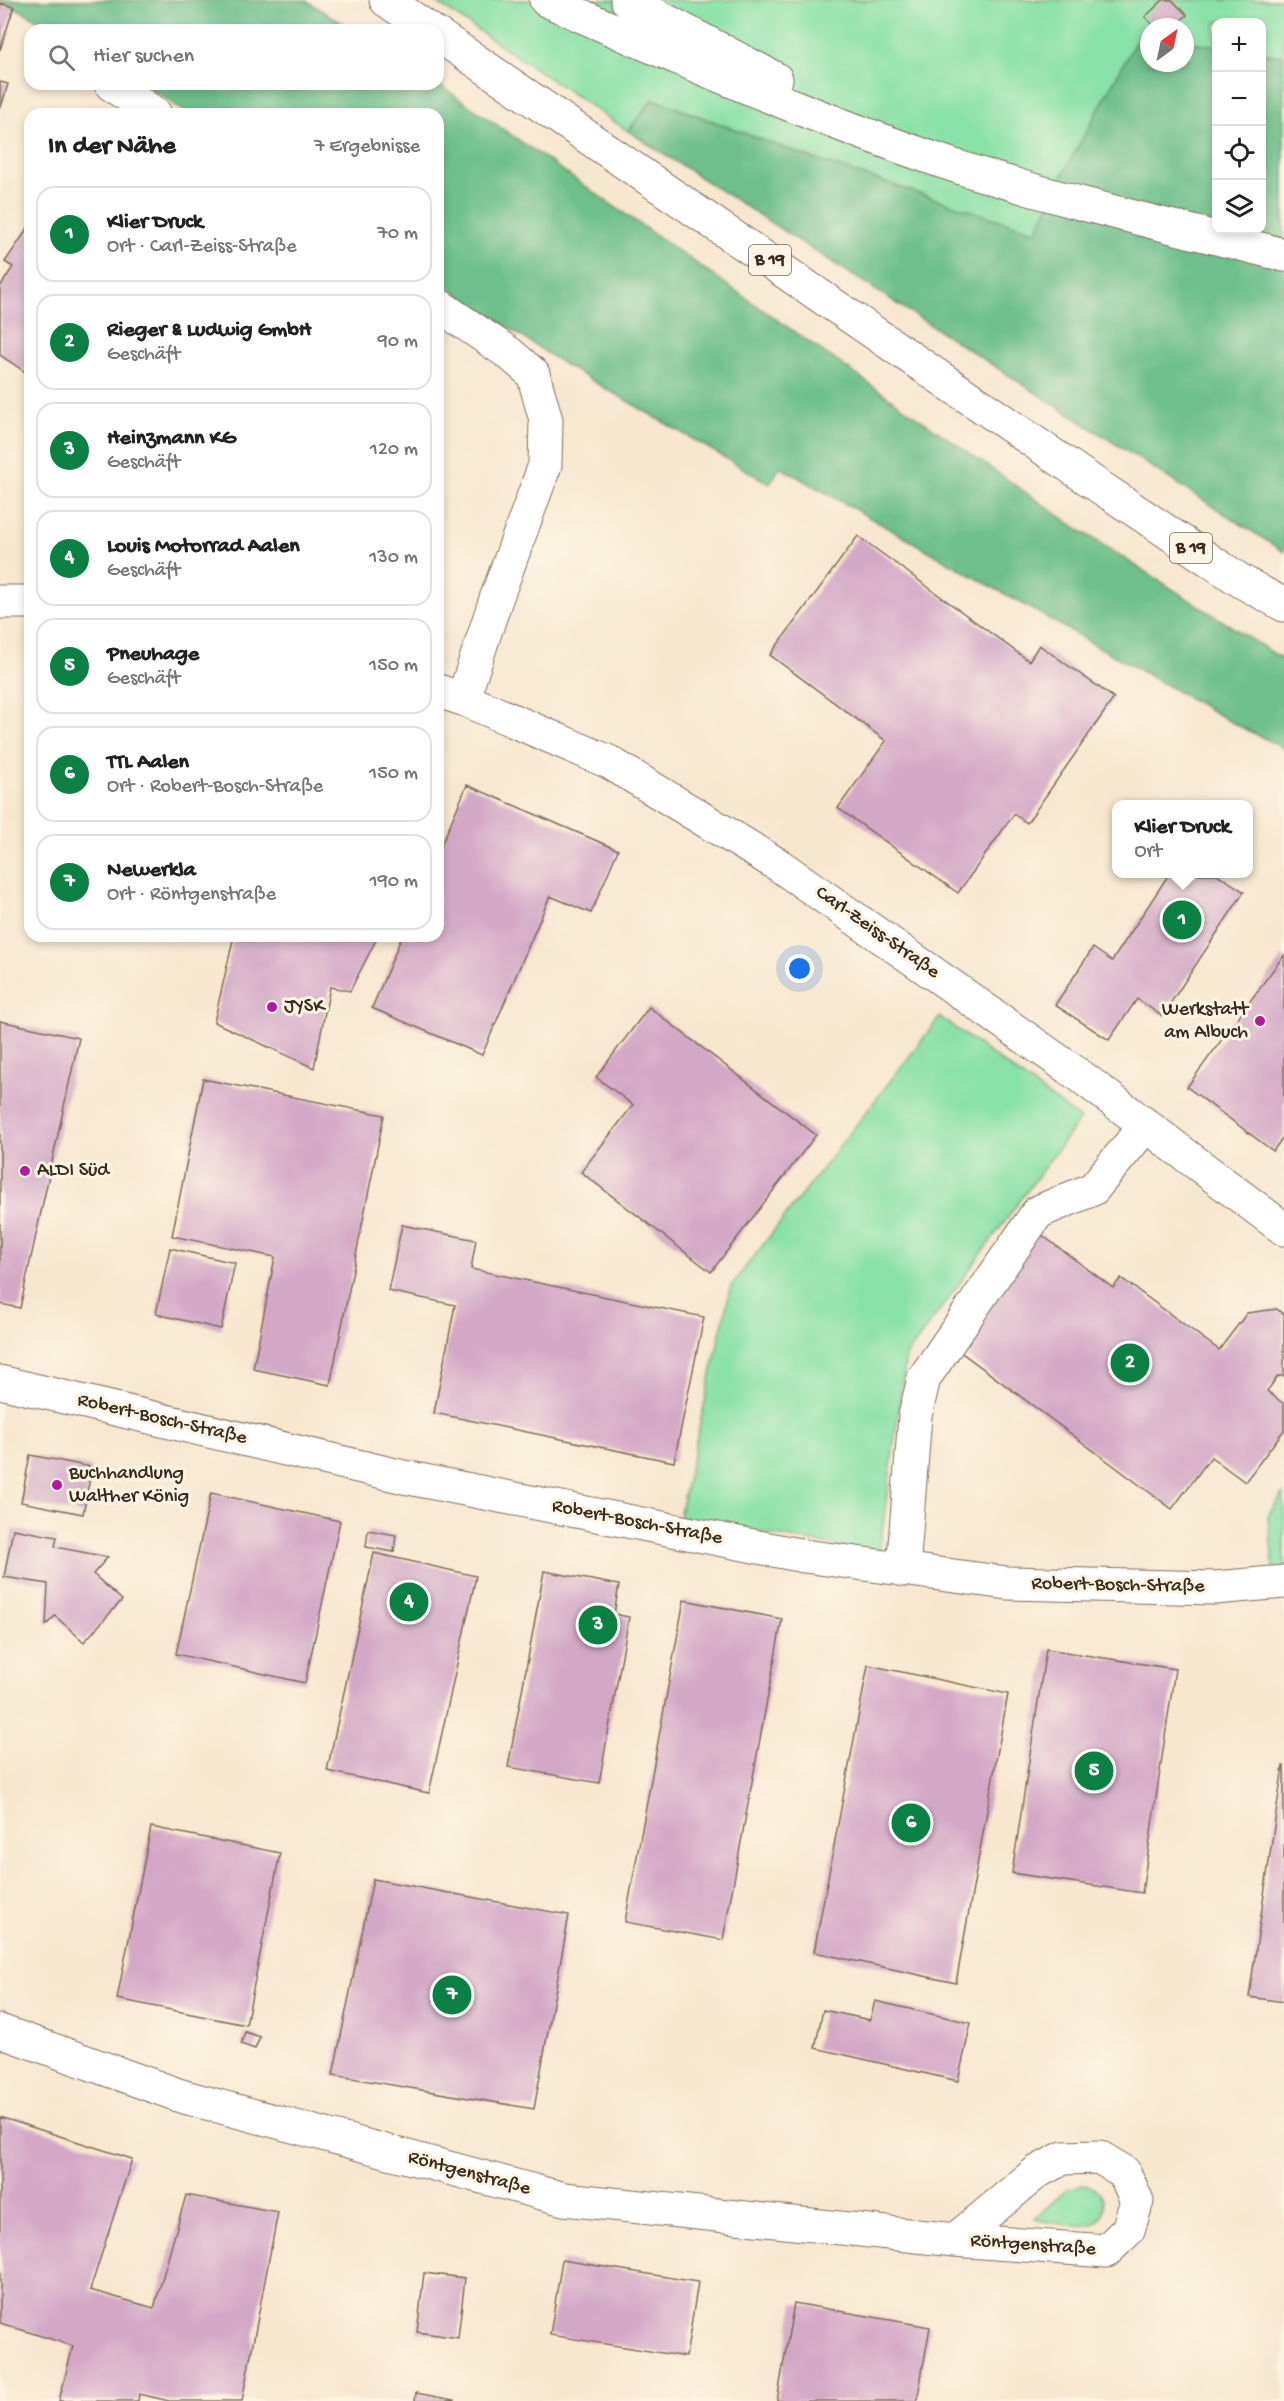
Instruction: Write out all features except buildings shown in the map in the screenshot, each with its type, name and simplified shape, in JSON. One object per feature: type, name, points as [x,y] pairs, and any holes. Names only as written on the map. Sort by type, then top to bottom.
[{"type":"main road","points":[[386,0],[421,24]]},
{"type":"main road","points":[[546,0],[682,61],[800,110],[947,163],[1062,198],[1284,255]]},
{"type":"main road","points":[[627,0],[861,124],[947,163]]},
{"type":"main road","name":"B 19","points":[[444,39],[1100,487],[1241,581],[1284,605]]},
{"type":"main road","points":[[120,90],[146,108]]},
{"type":"main road","points":[[444,309],[510,354],[533,374],[546,420],[545,465],[496,599],[451,695]]},
{"type":"main road","points":[[0,602],[24,602]]},
{"type":"main road","name":"Carl-Zeiss-Straße","points":[[451,695],[609,762],[780,866],[1083,1078],[1284,1229]]},
{"type":"main road","points":[[903,1570],[915,1416],[924,1378],[1038,1212],[1093,1189],[1146,1125]]},
{"type":"main road","name":"Robert-Bosch-Straße","points":[[0,1382],[404,1477],[804,1557],[1007,1583],[1215,1588],[1284,1582]]},
{"type":"main road","name":"Röntgenstraße","points":[[0,2031],[181,2096],[564,2199],[955,2240],[1106,2251],[1128,2230],[1137,2201],[1124,2172],[1099,2157],[1063,2158],[1037,2172],[955,2240]]},
{"type":"green space","points":[[0,0],[305,0],[343,24],[46,24],[14,7],[0,3]]},
{"type":"green space","points":[[433,0],[1284,0],[1284,57],[1266,54],[1266,18],[1212,18],[1212,45],[1194,42],[1194,18],[1140,18],[1140,34],[1063,174],[1036,232],[811,158],[653,99],[628,131]]},
{"type":"green space","points":[[1140,34],[1140,72],[1194,72],[1194,42],[1212,45],[1212,234],[1266,234],[1266,54],[1284,57],[1284,552],[628,131],[653,99],[811,158],[1036,232],[1063,174]]},
{"type":"green space","points":[[444,88],[1084,533],[1284,660],[1284,748],[1235,724],[780,467],[770,484],[562,363],[444,285],[444,108],[179,108],[152,90],[444,90]]},
{"type":"green space","points":[[940,1017],[1080,1119],[906,1356],[879,1554],[679,1517],[731,1286]]},
{"type":"green space","points":[[1284,1493],[1284,1582],[1275,1583],[1268,1515]]},
{"type":"green space","points":[[1082,2185],[1096,2189],[1103,2198],[1101,2216],[1094,2224],[1069,2225],[1035,2218],[1067,2189]]},
{"type":"place","name":"Klier Druck","points":[[1182,920]]},
{"type":"place","name":"JYSK","points":[[272,1007]]},
{"type":"place","name":"Werkstatt am Albuch","points":[[1260,1021]]},
{"type":"place","name":"ALDI Süd","points":[[25,1171]]},
{"type":"place","name":"Rieger & Ludwig GmbH","points":[[1130,1363]]},
{"type":"place","name":"Buchhandlung Walther König","points":[[57,1485]]},
{"type":"place","name":"Louis Motorrad Aalen","points":[[409,1602]]},
{"type":"place","name":"Heinzmann KG","points":[[598,1625]]},
{"type":"place","name":"Pneuhage","points":[[1094,1771]]},
{"type":"place","name":"TTL Aalen","points":[[911,1823]]},
{"type":"place","name":"Newerkla","points":[[452,1995]]}]
